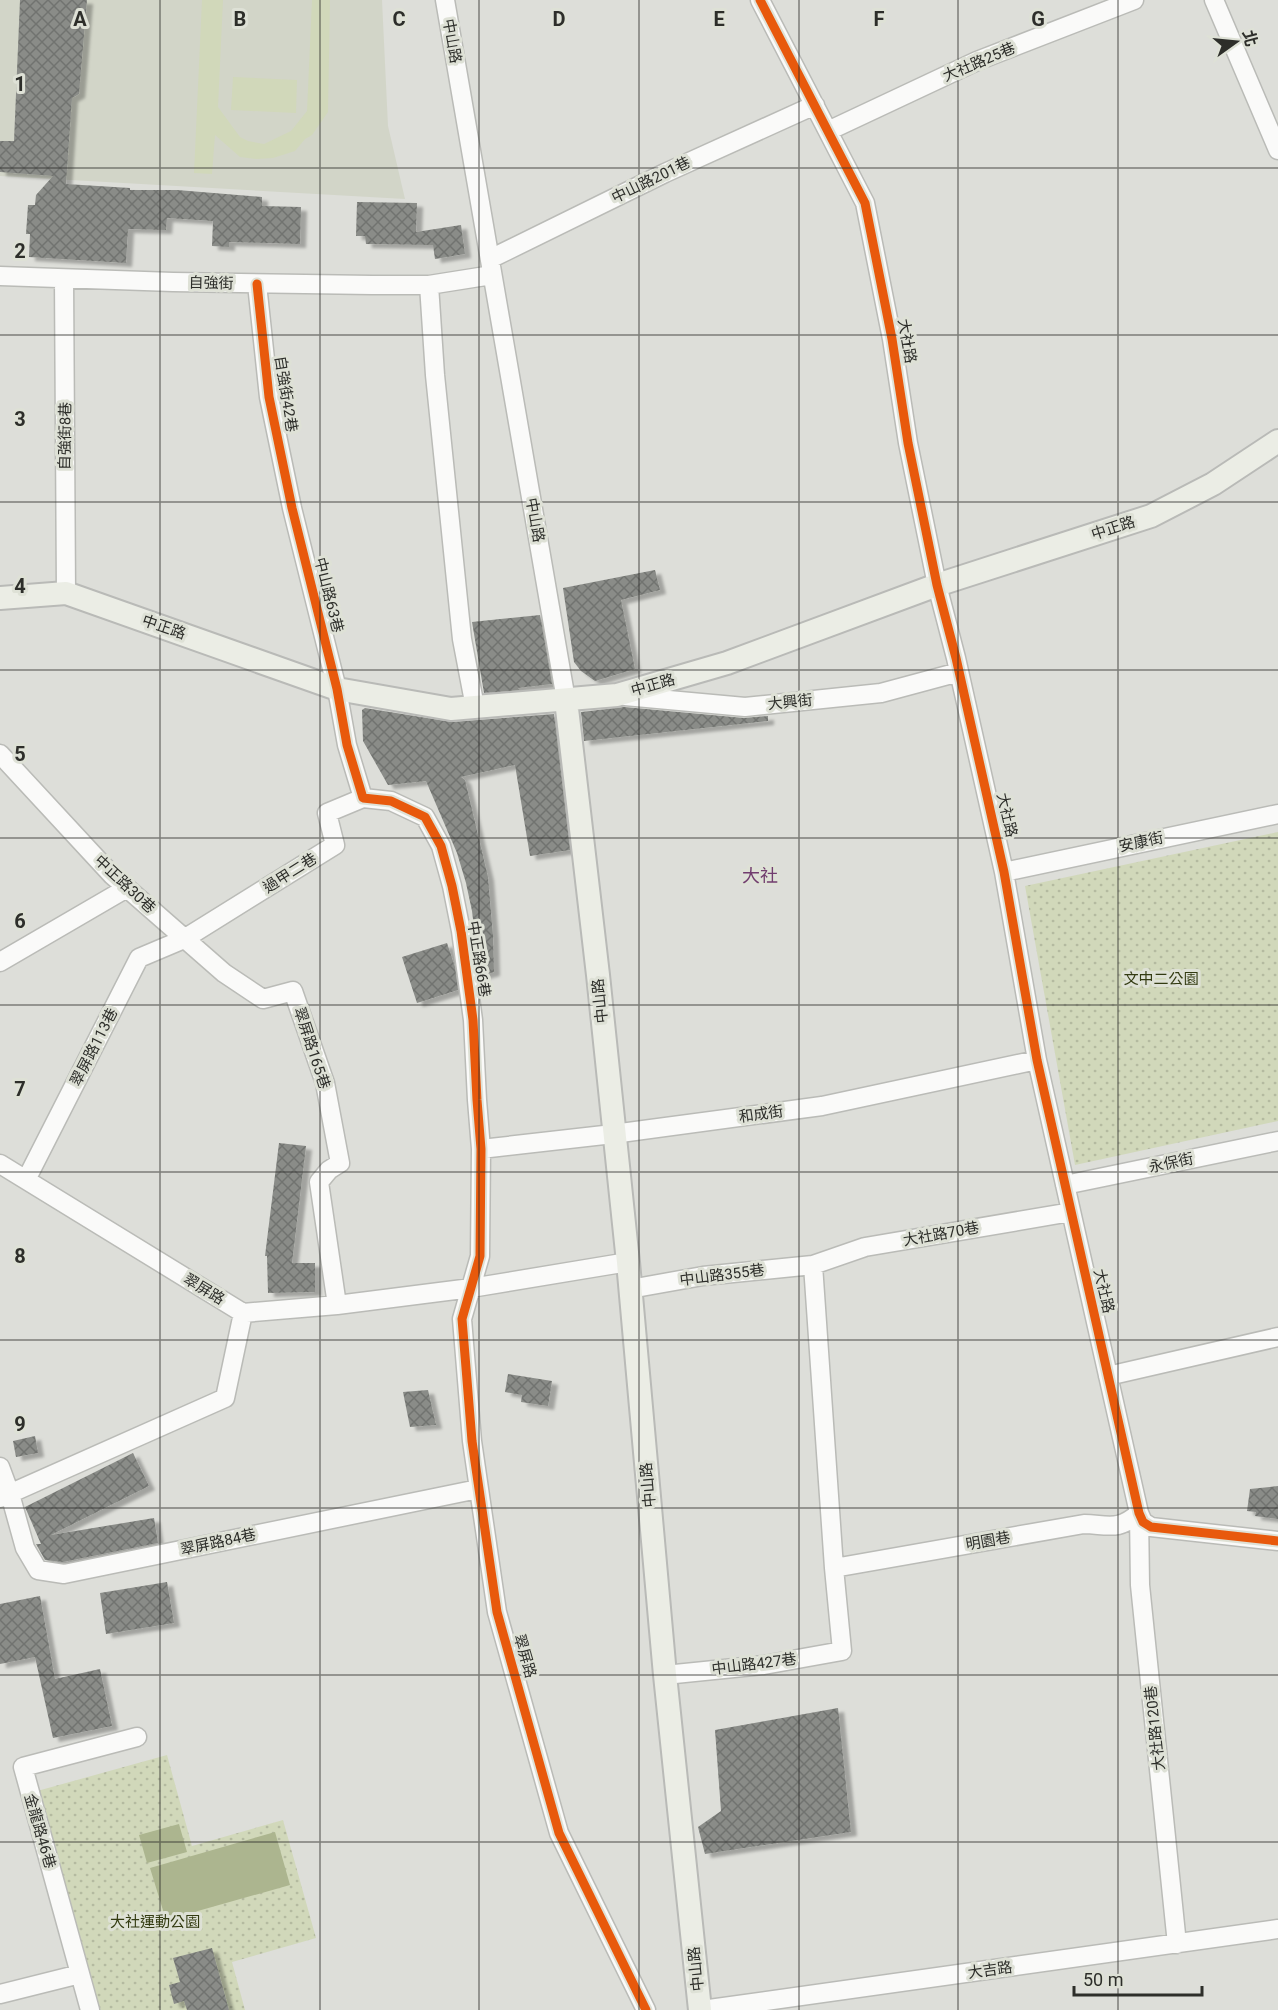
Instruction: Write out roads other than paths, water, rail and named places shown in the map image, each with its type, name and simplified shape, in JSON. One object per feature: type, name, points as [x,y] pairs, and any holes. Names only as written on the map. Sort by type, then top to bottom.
[{"type":"main road","name":"中正路","points":[[0,598],[66,593],[337,689],[451,709],[617,695],[727,663],[937,585],[1151,516],[1213,484],[1278,441]]},
{"type":"main road","name":"中山路","points":[[566,700],[628,1262],[665,1674],[701,2010]]},
{"type":"street","name":"中山路","points":[[445,0],[566,700]]},
{"type":"street","name":"大社路","points":[[760,0],[865,203],[892,339],[908,443],[937,585],[1004,872],[1037,1060],[1139,1513]]},
{"type":"street","name":"大社路25巷","points":[[828,131],[977,61],[1134,0]]},
{"type":"street","points":[[1214,0],[1278,150]]},
{"type":"street","name":"中山路201巷","points":[[491,267],[665,173],[815,105]]},
{"type":"street","name":"自強街","points":[[0,276],[256,284],[429,285],[491,267]]},
{"type":"street","name":"自強街8巷","points":[[64,279],[66,593]]},
{"type":"street","name":"自強街42巷","points":[[256,284],[269,397],[292,508]]},
{"type":"street","points":[[429,285],[435,375],[462,639],[475,707]]},
{"type":"street","name":"中山路63巷","points":[[292,508],[337,689]]},
{"type":"street","name":"大興街","points":[[617,695],[745,707],[881,693],[959,672]]},
{"type":"street","points":[[337,689],[347,745],[363,798]]},
{"type":"street","name":"中正路30巷","points":[[0,754],[112,875],[224,973],[263,999]]},
{"type":"street","name":"過甲二巷","points":[[184,939],[335,845],[327,813],[363,798]]},
{"type":"street","name":"中正路66巷","points":[[363,798],[391,801],[425,817],[441,846],[461,931],[473,1020],[481,1149],[480,1256],[471,1288]]},
{"type":"street","name":"安康街","points":[[1004,872],[1278,814]]},
{"type":"street","points":[[0,962],[127,888]]},
{"type":"street","name":"翠屏路113巷","points":[[26,1180],[139,958],[184,939]]},
{"type":"street","name":"翠屏路165巷","points":[[263,999],[293,991],[325,1083],[340,1163],[329,1170],[320,1182],[336,1305]]},
{"type":"street","name":"和成街","points":[[481,1149],[822,1106],[1037,1060]]},
{"type":"street","name":"永保街","points":[[1065,1185],[1278,1141]]},
{"type":"street","name":"翠屏路","points":[[0,1164],[243,1313]]},
{"type":"street","name":"大社路70巷","points":[[813,1265],[865,1247],[1071,1212]]},
{"type":"street","points":[[0,1467],[5,1496],[225,1398],[243,1313],[336,1305],[471,1288],[628,1262]]},
{"type":"street","points":[[813,1265],[834,1568]]},
{"type":"street","name":"中山路355巷","points":[[630,1289],[703,1276],[813,1265]]},
{"type":"street","name":"翠屏路","points":[[471,1288],[462,1319],[478,1489],[497,1612],[559,1833],[646,2010]]},
{"type":"street","points":[[1107,1376],[1278,1337]]},
{"type":"street","name":"翠屏路84巷","points":[[5,1496],[25,1548],[38,1570],[64,1574],[478,1489]]},
{"type":"street","points":[[1139,1513],[1143,1522],[1151,1527],[1278,1541]]},
{"type":"street","name":"明園巷","points":[[834,1568],[1084,1524],[1115,1526],[1126,1524],[1139,1513]]},
{"type":"street","name":"大社路120巷","points":[[1139,1513],[1140,1585],[1177,1944]]},
{"type":"street","name":"中山路427巷","points":[[665,1674],[764,1665],[842,1651],[834,1568]]},
{"type":"street","name":"金龍路46巷","points":[[90,2010],[22,1767],[137,1737]]},
{"type":"street","name":"大吉路","points":[[701,2010],[1278,1929]]},
{"type":"street","points":[[0,1994],[80,1974]]},
{"type":"district","name":"大社","points":[[760,876]]},
{"type":"park label","name":"文中二公園","points":[[1161,979]]},
{"type":"park label","name":"大社運動公園","points":[[155,1922]]}]
